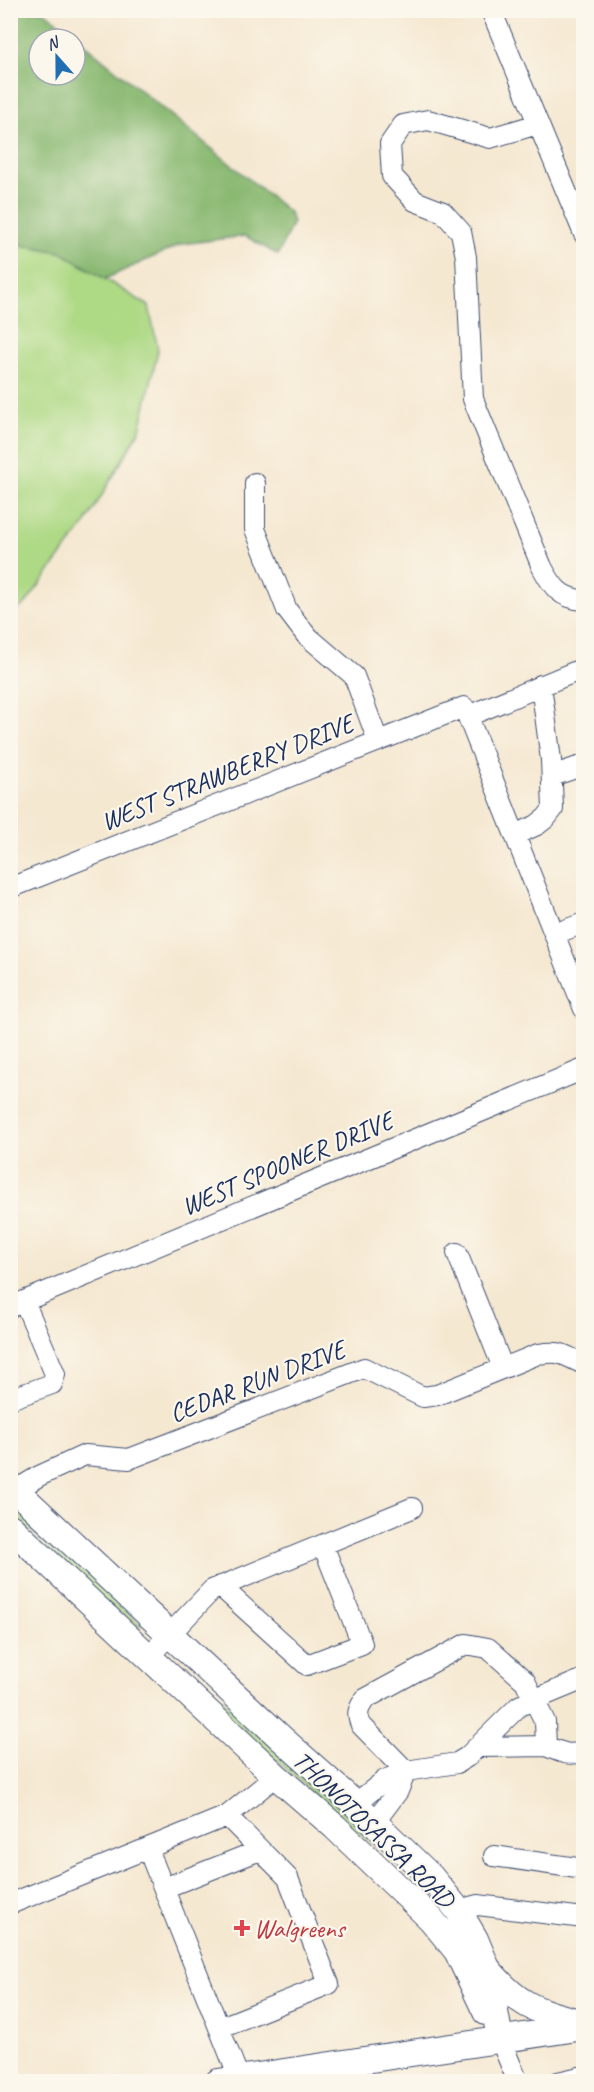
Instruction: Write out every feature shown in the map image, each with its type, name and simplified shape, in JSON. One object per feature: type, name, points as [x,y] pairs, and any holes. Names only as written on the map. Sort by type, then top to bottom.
[{"type":"main road","name":"THONOTOSASSA ROAD","points":[[14,1488],[431,1877],[458,1910],[475,1939],[487,1968],[500,2039]]},
{"type":"main road","name":"THONOTOSASSA ROAD","points":[[10,1527],[276,1776],[335,1827],[431,1919],[456,1951],[500,2039]]},
{"type":"main road","points":[[399,1888],[444,1908],[458,1910],[456,1951]]},
{"type":"main road","points":[[487,1968],[503,1988],[533,2009],[584,2025]]},
{"type":"main road","points":[[228,2080],[584,2025]]},
{"type":"street","points":[[490,10],[584,234]]},
{"type":"street","points":[[538,124],[490,138],[428,120],[404,125],[390,144],[392,176],[415,201],[442,212],[461,232],[466,257],[472,399],[542,567],[553,588],[574,599],[584,600]]},
{"type":"street","points":[[255,483],[255,529],[287,610],[306,635],[354,676],[378,741]]},
{"type":"street","name":"WEST STRAWBERRY DRIVE","points":[[10,888],[378,741],[584,668]]},
{"type":"street","points":[[515,835],[537,825],[553,809],[552,776],[541,685]]},
{"type":"street","points":[[466,711],[584,1009]]},
{"type":"street","points":[[552,776],[584,765]]},
{"type":"street","points":[[554,934],[584,923]]},
{"type":"street","name":"WEST SPOONER DRIVE","points":[[17,1304],[584,1069]]},
{"type":"street","points":[[457,1253],[503,1368]]},
{"type":"street","points":[[10,1399],[52,1384],[55,1374],[17,1304]]},
{"type":"street","name":"CEDAR RUN DRIVE","points":[[14,1488],[85,1455],[129,1459],[364,1368],[423,1397],[437,1395],[538,1354],[552,1352],[568,1355],[584,1364]]},
{"type":"street","points":[[149,1656],[212,1590],[412,1508]]},
{"type":"street","points":[[220,1586],[307,1665],[362,1644],[323,1545]]},
{"type":"street","points":[[406,1771],[361,1725],[357,1716],[358,1708],[365,1699],[466,1644],[488,1648],[525,1681],[545,1722],[546,1746]]},
{"type":"street","points":[[355,1804],[385,1780],[406,1771],[457,1762],[478,1747],[519,1706],[584,1679]]},
{"type":"street","points":[[478,1747],[546,1746],[564,1754],[574,1755],[584,1751]]},
{"type":"street","points":[[374,1823],[398,1791],[406,1771]]},
{"type":"street","points":[[10,1904],[227,1816],[276,1776]]},
{"type":"street","points":[[219,2028],[329,1984],[288,1878],[227,1816]]},
{"type":"street","points":[[148,1849],[219,2028],[228,2080]]},
{"type":"street","points":[[164,1888],[261,1850]]},
{"type":"street","points":[[494,1856],[584,1869]]},
{"type":"street","points":[[458,1910],[477,1905],[584,1918]]},
{"type":"street","points":[[500,2039],[518,2082]]},
{"type":"street","points":[[558,2082],[584,2076]]},
{"type":"green space","points":[[10,11],[44,11],[64,27],[27,27],[27,87],[87,87],[87,46],[289,212],[293,222],[278,255],[245,236],[182,244],[105,279],[61,252],[11,243]]},
{"type":"green space","points":[[11,243],[61,252],[149,306],[158,350],[140,430],[85,524],[26,603],[11,614]]},
{"type":"green space","points":[[10,1498],[141,1626],[139,1627],[105,1602],[11,1513]]},
{"type":"green space","points":[[193,1672],[398,1861],[345,1823],[210,1699],[192,1676]]},
{"type":"place","name":"Walgreens","points":[[242,1928]]}]
